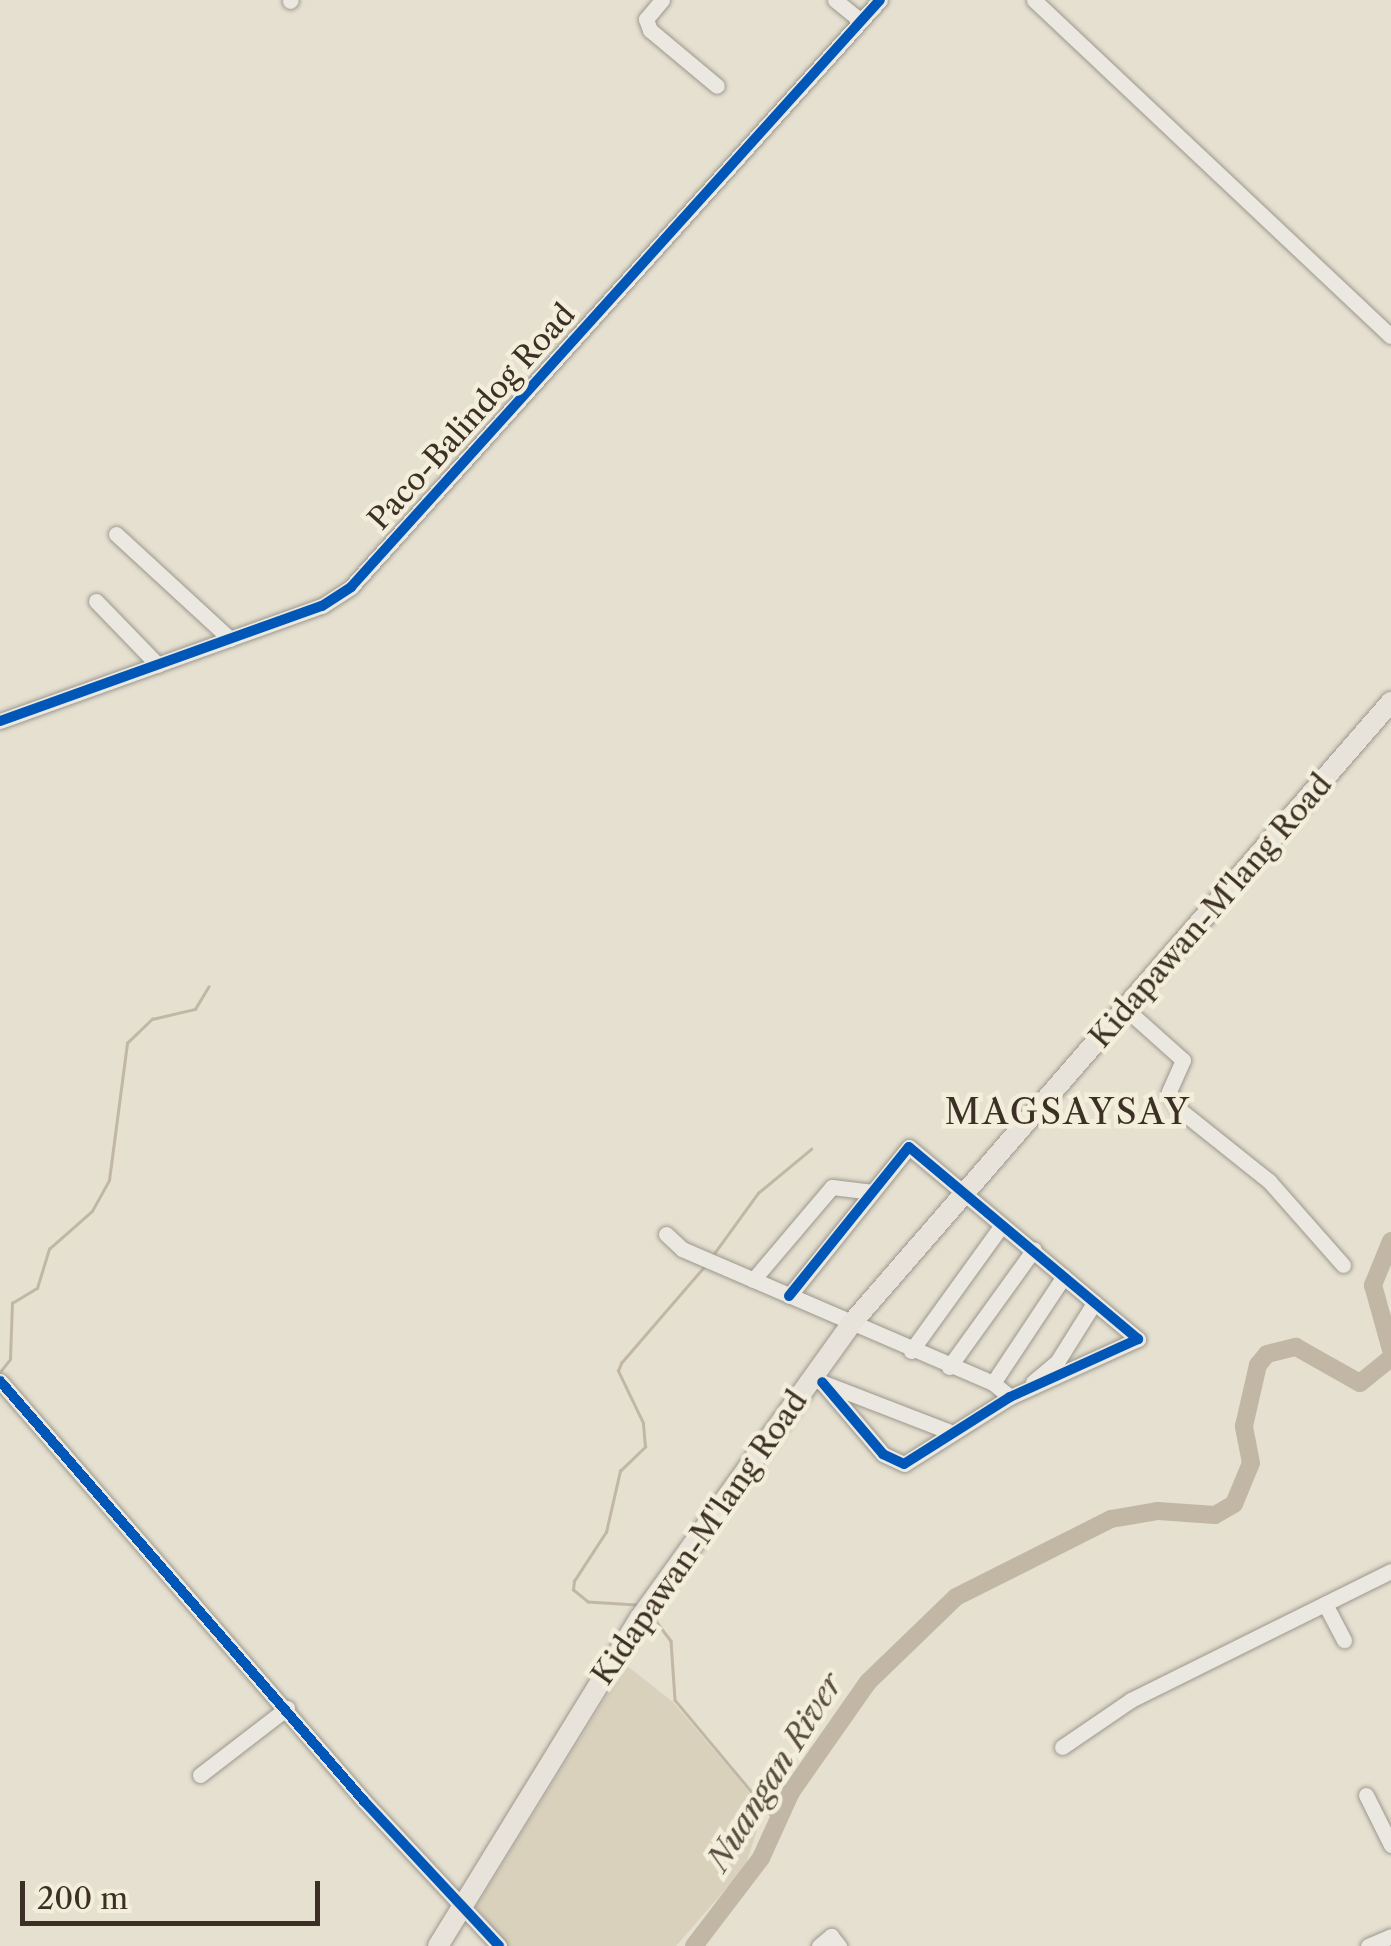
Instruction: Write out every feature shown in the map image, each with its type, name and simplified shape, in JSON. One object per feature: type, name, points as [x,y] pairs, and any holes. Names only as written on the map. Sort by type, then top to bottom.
[{"type":"main road","name":"Kidapawan-M'lang Road","points":[[438,1946],[640,1618],[817,1379],[851,1324],[1391,702]]},
{"type":"street","points":[[662,0],[646,19],[650,30],[717,86]]},
{"type":"street","points":[[835,0],[861,21]]},
{"type":"street","name":"Paco-Balindog Road","points":[[0,721],[322,606],[352,587],[880,0]]},
{"type":"street","points":[[1034,0],[1391,336]]},
{"type":"street","points":[[116,534],[230,639]]},
{"type":"street","points":[[96,601],[158,665]]},
{"type":"street","points":[[1126,1010],[1183,1060],[1168,1092],[1180,1110],[1269,1180],[1343,1265]]},
{"type":"street","points":[[789,1296],[908,1148],[1138,1339],[948,1431],[904,1464],[894,1462],[817,1379]]},
{"type":"street","points":[[753,1280],[832,1187],[871,1192]]},
{"type":"street","points":[[911,1352],[1002,1225]]},
{"type":"street","points":[[666,1234],[682,1249],[1014,1396]]},
{"type":"street","points":[[949,1367],[1034,1250]]},
{"type":"street","points":[[993,1384],[1064,1276]]},
{"type":"street","points":[[1014,1396],[1057,1362],[1094,1303]]},
{"type":"street","points":[[817,1379],[948,1431]]},
{"type":"street","points":[[0,1382],[401,1842],[464,1902],[499,1946]]},
{"type":"street","points":[[1062,1746],[1131,1700],[1386,1573],[1391,1593]]},
{"type":"street","points":[[1325,1604],[1344,1640]]},
{"type":"street","points":[[200,1775],[287,1708]]},
{"type":"street","points":[[1366,1795],[1391,1845]]},
{"type":"street","points":[[819,1946],[831,1936],[839,1946]]},
{"type":"street","points":[[1368,1946],[1391,1936]]},
{"type":"shaded area","points":[[626,1665],[673,1702],[764,1809],[745,1867],[676,1946],[507,1946],[476,1907]]},
{"type":"waterway","points":[[0,1372],[10,1359],[12,1303],[37,1288],[49,1249],[92,1211],[109,1180],[127,1043],[152,1019],[195,1009],[208,987]]},
{"type":"waterway","points":[[713,1255],[758,1193],[811,1149]]},
{"type":"waterway","name":"Nuangan River","points":[[1391,1241],[1373,1285],[1391,1350]]},
{"type":"waterway","points":[[636,1605],[588,1602],[573,1590],[574,1581],[606,1532],[620,1471],[645,1447],[643,1423],[618,1371],[621,1363],[704,1267]]},
{"type":"waterway","name":"Nuangan River","points":[[694,1946],[761,1858],[791,1792],[868,1682],[956,1597],[1111,1519],[1158,1511],[1215,1515],[1234,1504],[1251,1463],[1244,1426],[1258,1365],[1267,1354],[1296,1347],[1360,1383],[1391,1358]]},
{"type":"waterway","points":[[653,1617],[671,1641],[675,1700],[776,1821]]},
{"type":"cycle path","points":[[0,721],[322,606],[351,587],[880,0]]},
{"type":"cycle path","points":[[789,1296],[909,1147],[1138,1339],[1010,1397],[904,1464],[883,1454],[822,1382]]},
{"type":"cycle path","points":[[0,1381],[364,1801],[499,1946]]},
{"type":"district","name":"MAGSAYSAY","points":[[1068,1112]]}]
